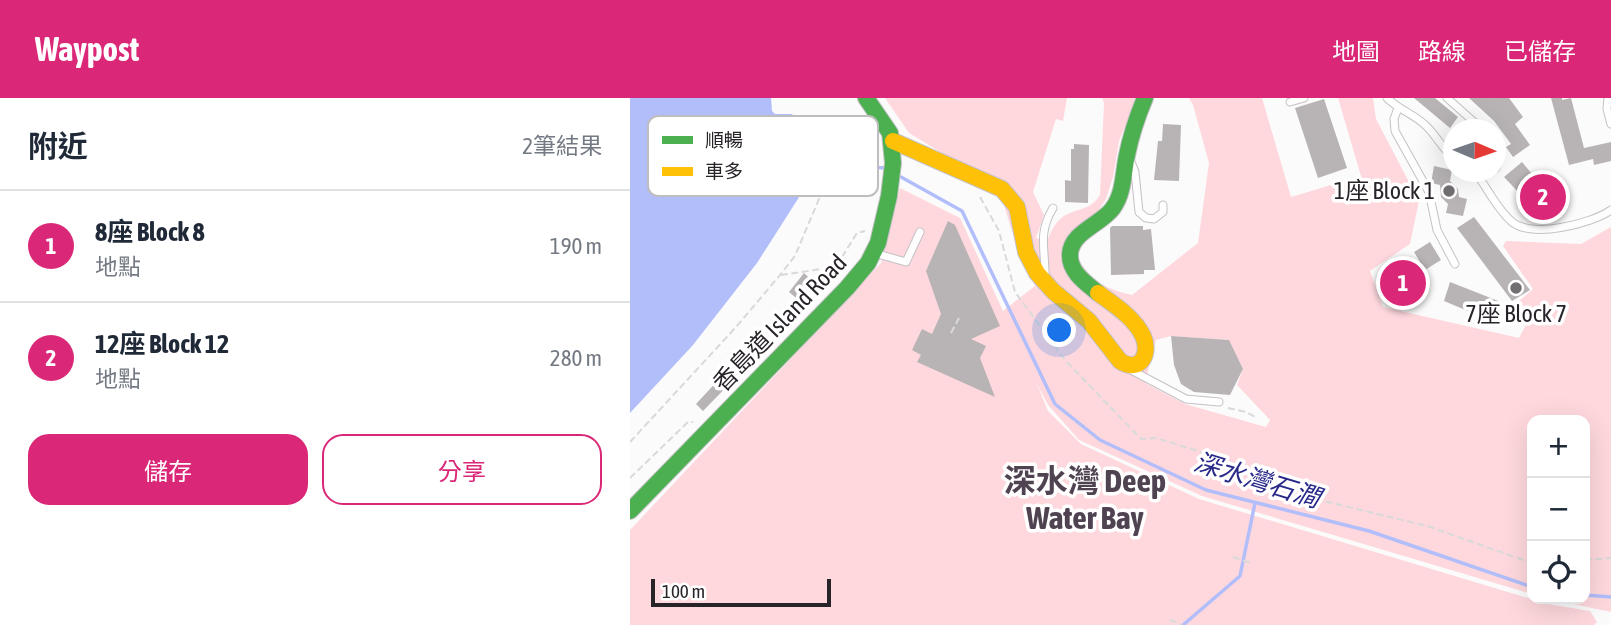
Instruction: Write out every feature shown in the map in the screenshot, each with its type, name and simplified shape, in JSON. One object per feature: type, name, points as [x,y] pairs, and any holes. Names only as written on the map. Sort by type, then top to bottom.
[{"type":"street","points":[[866,98],[888,128],[893,141],[1008,194],[1020,212],[1028,256],[1044,282],[1059,298],[1088,320],[1121,362],[1127,364],[1139,363],[1146,356],[1147,346],[1142,334],[1123,312],[1080,278],[1070,259],[1077,238],[1108,216],[1117,202],[1126,156],[1145,98]]},
{"type":"street","name":"香島道 Island Road","points":[[630,511],[864,270],[874,253],[880,233],[890,182],[893,141]]},
{"type":"lane","points":[[1290,102],[1304,98]]},
{"type":"lane","points":[[1387,98],[1398,108],[1424,123],[1443,148]]},
{"type":"lane","points":[[1447,98],[1471,119]]},
{"type":"lane","points":[[1608,98],[1607,109],[1611,124]]},
{"type":"lane","points":[[1398,108],[1394,119],[1395,131],[1429,192],[1437,230],[1455,264]]},
{"type":"lane","points":[[1126,156],[1135,172],[1139,212],[1146,218],[1154,219],[1163,212],[1163,205]]},
{"type":"lane","points":[[1483,182],[1509,219],[1526,229],[1591,221],[1611,210]]},
{"type":"lane","points":[[1044,282],[1042,237],[1053,208]]},
{"type":"lane","points":[[874,253],[906,262],[920,232]]},
{"type":"lane","points":[[1127,364],[1130,369],[1186,399],[1219,402]]},
{"type":"path","points":[[972,191],[981,198],[999,231],[1014,292],[1076,371],[1141,439],[1156,438],[1217,457],[1270,488],[1427,526],[1527,561]]},
{"type":"path","points":[[630,442],[780,275],[794,256],[820,196]]},
{"type":"path","name":"香島道 Island Road","points":[[813,299],[857,233],[869,229]]},
{"type":"path","points":[[780,275],[828,268],[833,271]]},
{"type":"path","points":[[951,333],[959,318]]},
{"type":"path","points":[[1228,408],[1256,418]]},
{"type":"path","points":[[630,478],[688,422],[697,421]]},
{"type":"path","points":[[1233,558],[1253,564]]},
{"type":"path","points":[[1590,560],[1611,558]]},
{"type":"path","points":[[1170,620],[1182,625]]},
{"type":"shaded area","points":[[885,98],[1067,98],[1063,121],[1056,119],[1033,192],[1044,215],[1036,238],[1047,242],[1059,220],[1087,207],[1100,195],[1104,103],[1102,98],[1137,98],[1119,141],[1106,199],[1096,214],[1077,257],[1088,273],[1100,283],[1132,295],[1198,243],[1209,163],[1189,98],[1262,98],[1291,197],[1361,176],[1338,98],[1373,98],[1376,119],[1419,201],[1410,244],[1370,271],[1383,307],[1519,338],[1529,319],[1519,301],[1533,289],[1503,246],[1506,241],[1581,244],[1611,227],[1611,612],[1573,604],[1590,604],[1590,415],[1527,415],[1527,593],[1202,496],[1079,440],[1048,405],[1037,384],[1048,411],[1081,444],[1199,499],[1527,598],[1527,604],[1548,604],[1590,611],[1597,622],[1594,625],[630,625],[630,530],[881,263],[900,188],[960,218],[1003,311],[1035,286],[1020,257],[1002,199],[962,165],[909,133]],"holes":[[[1171,336],[1228,340],[1243,369],[1237,385],[1270,420],[1266,427],[1185,404],[1145,383],[1156,340]]]},
{"type":"water","points":[[630,98],[771,98],[772,111],[775,114],[794,116],[648,116],[648,196],[800,196],[757,263],[693,345],[630,413]]},
{"type":"building","points":[[1414,98],[1435,98],[1458,117],[1443,119],[1443,122]]},
{"type":"building","points":[[1469,98],[1509,98],[1523,117],[1515,124],[1530,145],[1513,157],[1506,147],[1511,144],[1506,137],[1506,119],[1492,119]]},
{"type":"building","points":[[1551,98],[1571,98],[1584,148],[1611,142],[1611,161],[1594,165],[1593,159],[1569,165]]},
{"type":"building","points":[[1324,99],[1347,168],[1318,178],[1295,108]]},
{"type":"building","points":[[1163,124],[1181,125],[1179,181],[1154,180],[1158,141],[1162,141]]},
{"type":"building","points":[[1074,144],[1089,145],[1088,203],[1065,202],[1065,180],[1071,181],[1071,149],[1074,149]]},
{"type":"building","points":[[1522,162],[1532,174],[1529,177],[1559,203],[1548,216],[1540,209],[1537,212],[1506,179],[1506,175]]},
{"type":"building","name":"1座 Block 1","points":[[1434,166],[1443,168],[1443,182],[1451,182],[1458,189],[1459,197],[1467,199],[1463,216],[1446,213],[1448,204],[1441,197],[1440,185],[1431,183]]},
{"type":"building","points":[[1474,217],[1530,290],[1512,301],[1457,228]]},
{"type":"building","points":[[948,221],[955,225],[1000,326],[971,339],[986,346],[980,358],[995,397],[917,362],[921,355],[912,350],[922,329],[932,334],[941,314],[926,271]]},
{"type":"building","points":[[1112,226],[1143,226],[1143,230],[1151,229],[1155,270],[1144,270],[1144,274],[1111,275]]},
{"type":"building","points":[[1430,242],[1441,260],[1425,270],[1414,252]]},
{"type":"building","points":[[1386,265],[1422,267],[1421,291],[1412,291],[1411,299],[1385,298]]},
{"type":"building","points":[[804,273],[816,284],[801,302],[789,292]]},
{"type":"building","points":[[1450,282],[1501,302],[1494,322],[1444,301]]},
{"type":"building","points":[[1171,336],[1229,340],[1243,369],[1230,395],[1194,392],[1181,384],[1174,365]]},
{"type":"building","points":[[734,363],[742,371],[703,411],[696,404]]},
{"type":"waterway","points":[[878,167],[884,168]]},
{"type":"waterway","name":"深水灣石澗","points":[[901,177],[962,211],[1055,404],[1100,440],[1206,490],[1369,531],[1527,585]]},
{"type":"waterway","points":[[1183,625],[1240,576],[1255,503]]},
{"type":"waterway","name":"深水灣石澗","points":[[1590,595],[1611,597]]},
{"type":"traffic: fast","points":[[630,511],[847,288],[868,263],[878,243],[889,196],[893,163],[890,133],[866,98]]},
{"type":"traffic: fast","points":[[1098,293],[1075,272],[1070,254],[1072,246],[1081,234],[1108,214],[1117,202],[1130,140],[1145,98]]},
{"type":"traffic: slow","points":[[893,141],[1002,189],[1017,207],[1026,252],[1037,273],[1053,291],[1089,321],[1120,361],[1138,364],[1145,355],[1143,336],[1123,312],[1098,293]]},
{"type":"place","name":"1座 Block 1","points":[[1449,191]]},
{"type":"place","name":"12座 Block 12","points":[[1543,197]]},
{"type":"place","name":"8座 Block 8","points":[[1403,283]]},
{"type":"place","name":"7座 Block 7","points":[[1516,288]]},
{"type":"district","name":"深水灣 Deep Water Bay","points":[[1085,500]]}]
